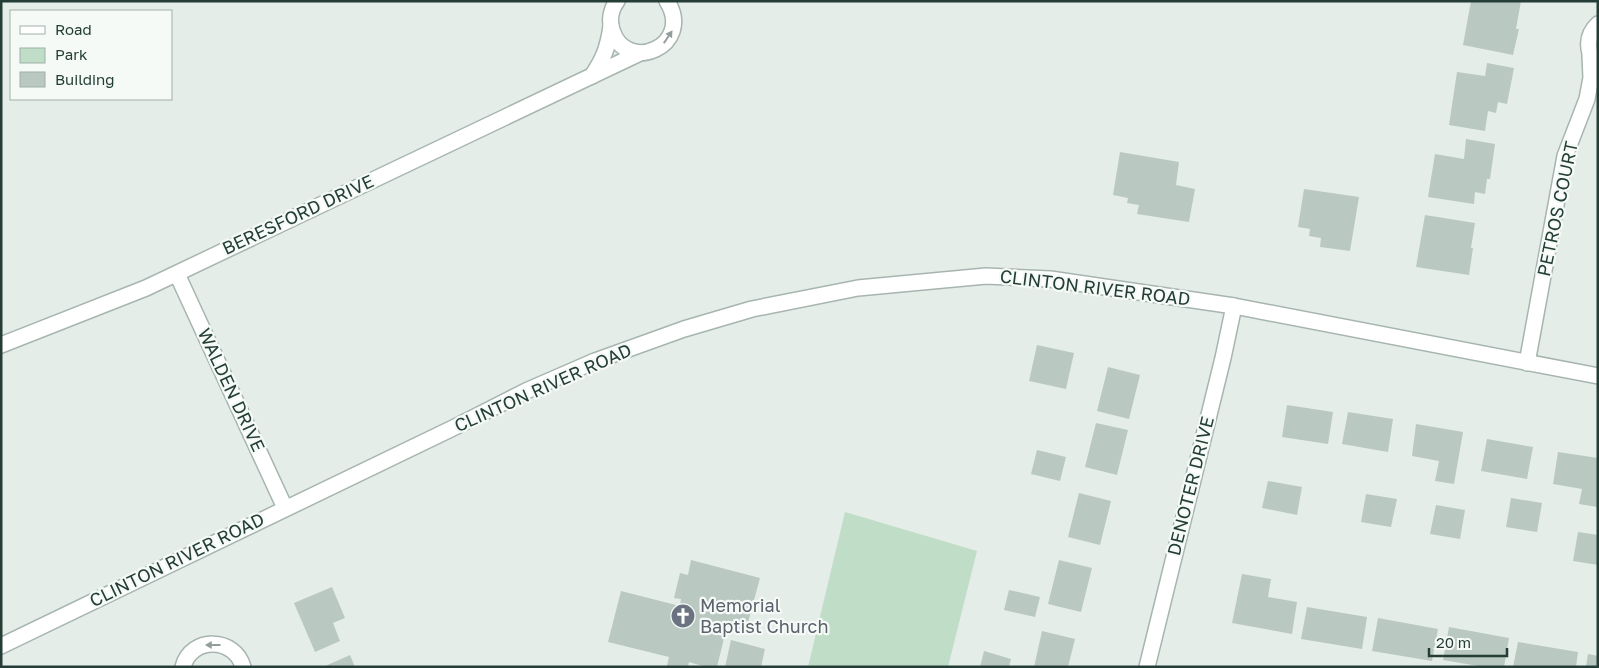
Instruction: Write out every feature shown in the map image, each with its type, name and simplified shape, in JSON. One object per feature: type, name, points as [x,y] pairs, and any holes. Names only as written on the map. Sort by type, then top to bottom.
[{"type":"street","points":[[591,77],[601,63],[608,48],[611,15],[617,1]]},
{"type":"street","name":"BERESFORD DRIVE","points":[[1,345],[146,288],[640,53],[651,52],[660,47],[672,32],[674,21],[667,1]]},
{"type":"street","name":"PETROS COURT","points":[[1527,363],[1565,156],[1592,94],[1591,78],[1594,62],[1588,46],[1589,36],[1598,24]]},
{"type":"street","points":[[611,26],[614,36],[620,44],[629,50],[640,53]]},
{"type":"street","name":"WALDEN DRIVE","points":[[177,274],[285,508]]},
{"type":"street","name":"CLINTON RIVER ROAD","points":[[1,646],[526,391],[595,361],[684,329],[752,309],[858,288],[986,276],[1050,279],[1234,306],[1598,376]]},
{"type":"street","name":"DENOTER DRIVE","points":[[1147,667],[1221,367],[1234,306]]},
{"type":"street","points":[[183,667],[190,654],[198,648],[207,644],[218,644],[227,646],[236,652],[242,660],[244,667]]},
{"type":"green space","points":[[845,512],[977,551],[948,667],[808,667]]},
{"type":"building","points":[[1471,1],[1521,1],[1516,29],[1519,29],[1513,55],[1463,45]]},
{"type":"building","points":[[1487,63],[1514,68],[1507,104],[1498,102],[1496,113],[1488,111],[1485,131],[1449,125],[1457,72],[1485,76]]},
{"type":"building","points":[[1466,139],[1495,144],[1490,179],[1487,179],[1485,194],[1475,192],[1474,204],[1428,197],[1435,154],[1464,159]]},
{"type":"building","points":[[1120,152],[1179,162],[1176,185],[1195,189],[1189,222],[1137,214],[1139,205],[1127,203],[1128,198],[1113,195]]},
{"type":"building","points":[[1304,189],[1359,197],[1350,251],[1320,247],[1321,238],[1309,236],[1310,229],[1298,227]]},
{"type":"building","points":[[1425,215],[1475,223],[1469,275],[1416,267]]},
{"type":"building","points":[[1037,345],[1074,353],[1066,389],[1029,381]]},
{"type":"building","points":[[1108,367],[1140,375],[1129,419],[1097,411]]},
{"type":"building","points":[[1287,405],[1333,412],[1328,444],[1282,437]]},
{"type":"building","points":[[1348,412],[1393,419],[1388,452],[1342,444]]},
{"type":"building","points":[[1096,423],[1128,430],[1117,475],[1085,467]]},
{"type":"building","points":[[1416,424],[1463,432],[1454,484],[1435,481],[1439,461],[1412,456]]},
{"type":"building","points":[[1487,439],[1533,447],[1527,479],[1481,471]]},
{"type":"building","points":[[1037,450],[1066,457],[1060,481],[1031,474]]},
{"type":"building","points":[[1558,452],[1598,458],[1597,507],[1579,504],[1582,489],[1553,484]]},
{"type":"building","points":[[1268,481],[1302,487],[1297,515],[1262,508]]},
{"type":"building","points":[[1079,493],[1111,501],[1100,545],[1068,537]]},
{"type":"building","points":[[1366,494],[1397,499],[1391,527],[1361,522]]},
{"type":"building","points":[[1511,498],[1542,503],[1537,532],[1506,527]]},
{"type":"building","points":[[1436,505],[1465,510],[1460,539],[1430,534]]},
{"type":"building","points":[[1578,532],[1598,535],[1598,565],[1573,561]]},
{"type":"building","name":"Memorial Baptist Church","points":[[691,560],[760,578],[746,630],[727,626],[717,667],[706,667],[689,662],[688,667],[667,666],[669,657],[608,642],[621,591],[680,606],[681,599],[674,598],[680,573],[688,575]]},
{"type":"building","points":[[1059,560],[1092,568],[1081,612],[1048,604]]},
{"type":"building","points":[[1242,574],[1271,579],[1268,597],[1297,602],[1292,634],[1232,623]]},
{"type":"building","points":[[332,587],[345,618],[333,623],[340,641],[315,652],[294,603]]},
{"type":"building","points":[[1009,590],[1040,597],[1035,617],[1004,610]]},
{"type":"building","points":[[1307,607],[1367,617],[1362,649],[1301,639]]},
{"type":"building","points":[[1378,618],[1438,629],[1432,661],[1372,651]]},
{"type":"building","points":[[1449,627],[1509,638],[1504,667],[1484,667],[1443,660]]},
{"type":"building","points":[[1042,631],[1075,639],[1068,667],[1034,667]]},
{"type":"building","points":[[731,640],[765,649],[761,667],[725,667]]},
{"type":"building","points":[[1518,642],[1578,652],[1576,667],[1513,667]]},
{"type":"building","points":[[984,651],[1011,659],[1009,667],[980,667]]},
{"type":"building","points":[[1588,654],[1598,656],[1598,667],[1586,667]]},
{"type":"building","points":[[350,655],[355,667],[323,667]]},
{"type":"place","name":"Memorial Baptist Church","points":[[683,616]]}]
